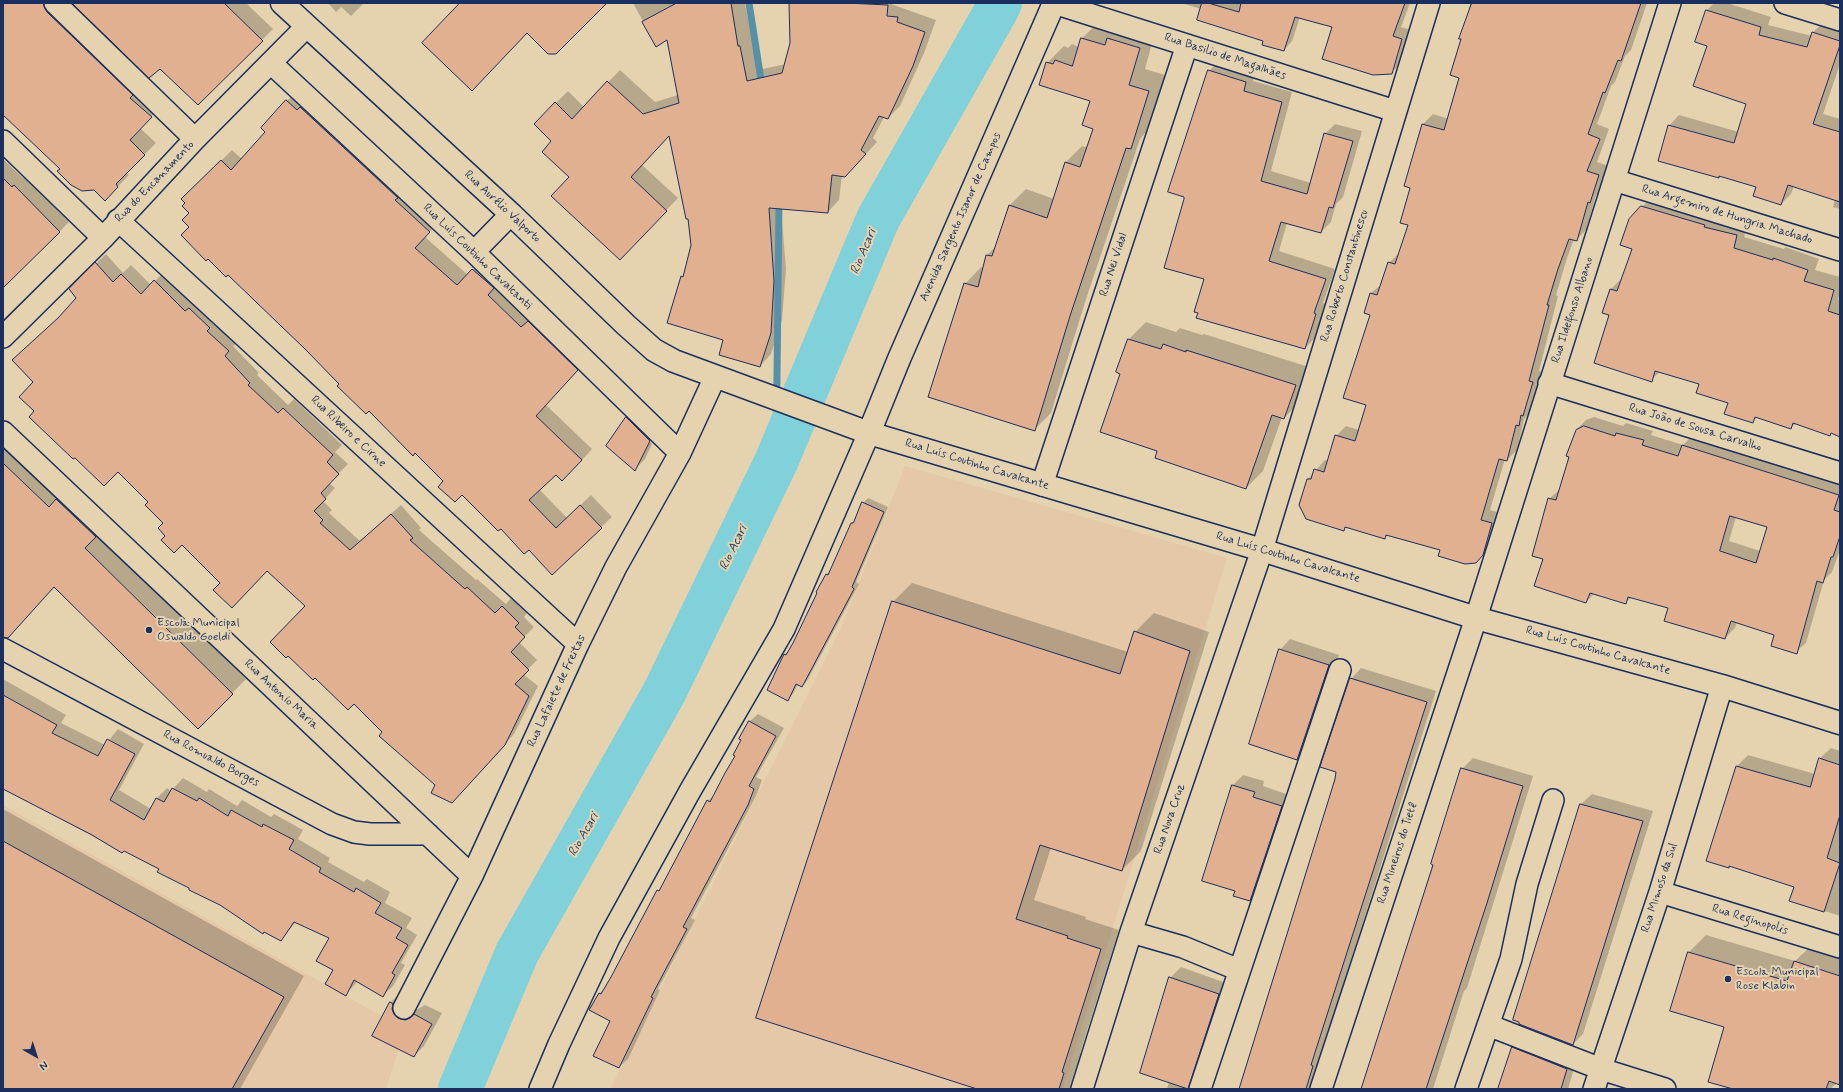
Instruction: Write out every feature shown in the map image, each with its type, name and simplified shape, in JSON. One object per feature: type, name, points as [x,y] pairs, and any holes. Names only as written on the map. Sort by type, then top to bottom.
[{"type":"main road","name":"Rua Aurélio Valporto","points":[[282,3],[511,214],[654,350],[674,361],[738,385]]},
{"type":"main road","name":"Avenida Sargento Isanor de Campos","points":[[869,432],[905,345],[1054,3]]},
{"type":"main road","name":"Rua Luís Coutinho Cavalcante","points":[[738,385],[869,432],[1262,550],[1476,618],[1722,686],[1840,723]]},
{"type":"street","points":[[56,3],[195,139]]},
{"type":"street","name":"Rua Basilio de Magalhães","points":[[1054,3],[1395,111]]},
{"type":"street","name":"Rua Roberto Constantinescu","points":[[1262,550],[1429,3]]},
{"type":"street","name":"Rua Ildelfonso Albano","points":[[1476,618],[1670,3]]},
{"type":"street","points":[[1785,3],[1840,20]]},
{"type":"street","name":"Rua do Encanamento","points":[[3,337],[102,238],[195,139],[272,64],[307,26]]},
{"type":"street","name":"Rua Nei Vidal","points":[[1042,485],[1187,45]]},
{"type":"street","name":"Rua Luís Coutinho Cavalcanti","points":[[272,64],[474,252],[680,453]]},
{"type":"street","points":[[3,141],[102,238]]},
{"type":"street","name":"Rua Argemiro de Hungria Machado","points":[[1614,180],[1840,250]]},
{"type":"street","points":[[474,252],[511,214]]},
{"type":"street","name":"Rua Ribeiro e Cirne","points":[[118,220],[578,644]]},
{"type":"street","name":"Rua Lafaiete de Freitas","points":[[404,1008],[472,876],[578,644],[616,567],[680,453],[715,377]]},
{"type":"street","name":"Rua João de Sousa Carvalho","points":[[1549,383],[1840,473]]},
{"type":"street","name":"Rua Antonio Maria","points":[[3,432],[472,876]]},
{"type":"street","points":[[540,1089],[559,1044],[610,938],[690,791],[784,629],[869,432]]},
{"type":"street","name":"Rua Nova Cruz","points":[[1082,1089],[1131,932],[1262,550]]},
{"type":"street","name":"Rua Mineiros do Tietê","points":[[1321,1089],[1476,618]]},
{"type":"street","name":"Rua Romualdo Borges","points":[[3,649],[332,824],[354,832],[370,834],[428,834]]},
{"type":"street","points":[[1200,1089],[1340,670]]},
{"type":"street","name":"Rua Mimoso da Sul","points":[[1594,1089],[1660,892],[1722,686]]},
{"type":"street","points":[[1466,1089],[1510,959],[1527,884],[1553,800]]},
{"type":"street","name":"Rua Reginopolis","points":[[1660,892],[1840,947]]},
{"type":"street","points":[[1131,932],[1183,947],[1239,970]]},
{"type":"street","points":[[1488,1025],[1601,1069],[1665,1089]]},
{"type":"shaded area","points":[[905,466],[1227,558],[1063,1089],[610,1089],[840,630]]},
{"type":"shaded area","points":[[3,805],[405,1029],[386,1089],[3,1089]]},
{"type":"building","points":[[3,3],[43,3],[47,12],[133,95],[130,98],[152,117],[130,140],[145,155],[116,184],[118,187],[105,201],[94,190],[82,191],[71,185],[57,171],[60,169],[3,115]]},
{"type":"building","points":[[72,3],[224,3],[263,41],[198,105],[160,69],[149,78]]},
{"type":"building","points":[[460,3],[607,3],[556,54],[548,54],[527,33],[472,91],[422,43]]},
{"type":"building","points":[[677,3],[731,3],[738,46],[740,46],[747,81],[782,73],[790,43],[789,3],[888,5],[887,16],[898,17],[897,22],[925,32],[913,66],[888,119],[879,116],[861,150],[866,154],[845,177],[832,175],[828,213],[769,208],[774,281],[771,333],[760,367],[719,355],[723,340],[667,323],[681,276],[683,277],[691,245],[688,219],[686,219],[669,136],[631,177],[667,211],[620,260],[551,196],[569,177],[542,152],[551,141],[534,124],[555,102],[572,119],[607,81],[643,114],[679,103],[667,40],[656,47],[642,22]]},
{"type":"building","points":[[1202,3],[1208,3],[1239,12],[1241,3],[1405,3],[1393,36],[1402,39],[1392,74],[1373,75],[1322,59],[1332,27],[1295,17],[1284,51],[1262,45],[1263,41],[1197,20]]},
{"type":"building","points":[[1472,3],[1641,3],[1621,61],[1618,60],[1605,93],[1603,92],[1588,134],[1600,139],[1587,171],[1599,175],[1590,203],[1588,202],[1577,241],[1569,239],[1558,269],[1547,305],[1549,305],[1529,381],[1533,382],[1523,416],[1521,415],[1519,426],[1516,425],[1507,461],[1499,459],[1481,520],[1492,523],[1483,555],[1476,563],[1465,564],[1438,556],[1440,550],[1386,535],[1385,539],[1345,527],[1344,531],[1306,519],[1299,505],[1307,479],[1311,479],[1314,469],[1324,472],[1335,435],[1355,441],[1366,405],[1343,398],[1370,315],[1364,313],[1370,293],[1377,295],[1388,262],[1395,264],[1408,225],[1400,223],[1410,188],[1404,186],[1422,124],[1444,130],[1459,78],[1450,75],[1461,39],[1459,39]]},
{"type":"building","points":[[1706,10],[1761,27],[1759,35],[1807,47],[1812,32],[1840,41],[1840,45],[1813,124],[1840,132],[1840,202],[1788,185],[1781,205],[1753,196],[1756,187],[1658,161],[1668,125],[1734,143],[1746,104],[1693,86],[1707,46],[1695,42]]},
{"type":"building","points":[[1081,38],[1105,45],[1107,38],[1140,48],[1129,85],[1149,91],[1131,149],[1126,148],[1070,316],[1035,431],[928,397],[964,283],[978,287],[986,255],[992,256],[1009,205],[1047,218],[1065,162],[1080,167],[1093,129],[1082,125],[1090,101],[1039,85],[1046,62],[1053,64],[1055,60],[1072,66]]},
{"type":"building","points":[[1208,70],[1246,82],[1244,91],[1282,102],[1261,181],[1307,194],[1324,133],[1353,141],[1333,208],[1329,207],[1321,233],[1281,222],[1269,261],[1326,279],[1314,313],[1316,314],[1305,349],[1196,318],[1198,313],[1194,312],[1204,279],[1164,268],[1184,199],[1184,197],[1168,192]]},
{"type":"building","points":[[286,100],[297,110],[300,107],[398,198],[395,200],[430,232],[415,248],[457,285],[472,269],[494,288],[488,295],[521,327],[528,321],[578,370],[536,416],[582,460],[562,481],[556,475],[529,500],[556,528],[580,505],[602,528],[552,575],[529,550],[524,554],[501,529],[498,531],[462,495],[455,502],[438,487],[443,481],[415,453],[413,456],[369,411],[366,414],[337,386],[339,384],[306,350],[228,275],[226,277],[208,259],[206,261],[181,235],[189,227],[182,220],[189,213],[182,206],[185,203],[181,199],[221,160],[231,170],[265,132],[261,128]]},
{"type":"building","points":[[3,178],[12,187],[14,185],[60,232],[3,288]]},
{"type":"building","points":[[1641,206],[1705,225],[1704,227],[1737,235],[1734,248],[1773,260],[1773,258],[1808,270],[1804,281],[1834,290],[1828,311],[1840,315],[1840,437],[1831,433],[1830,436],[1793,423],[1791,429],[1755,417],[1753,423],[1724,414],[1728,403],[1696,393],[1699,384],[1655,371],[1652,382],[1594,363],[1609,315],[1602,313],[1610,289],[1617,291],[1632,249],[1620,245],[1629,219]]},
{"type":"building","points":[[95,262],[113,282],[121,274],[141,294],[154,280],[185,311],[189,308],[210,328],[207,331],[229,351],[225,356],[250,383],[248,385],[278,413],[283,408],[333,455],[327,462],[339,474],[321,493],[326,499],[314,511],[323,520],[320,523],[350,550],[391,514],[413,538],[410,540],[465,589],[467,587],[495,613],[502,606],[519,623],[515,627],[525,637],[511,652],[529,670],[515,684],[529,696],[505,745],[452,803],[431,793],[435,785],[379,736],[382,732],[354,704],[348,710],[315,678],[313,680],[288,656],[286,658],[270,642],[305,606],[267,571],[232,608],[213,590],[220,583],[182,545],[174,553],[161,540],[165,536],[158,528],[163,523],[145,505],[148,502],[118,472],[104,486],[29,417],[34,411],[19,397],[33,382],[12,360],[58,318],[76,298],[69,289]]},
{"type":"building","points":[[1128,339],[1161,349],[1163,344],[1186,352],[1186,350],[1296,385],[1284,419],[1272,415],[1246,489],[1155,458],[1157,451],[1100,432],[1120,374],[1116,372]]},
{"type":"building","points":[[626,417],[650,441],[635,471],[606,446]]},
{"type":"building","points":[[1584,426],[1615,436],[1616,433],[1644,440],[1642,445],[1678,456],[1682,445],[1839,495],[1834,510],[1840,512],[1840,536],[1833,557],[1831,557],[1823,583],[1817,581],[1797,654],[1771,646],[1774,635],[1731,621],[1725,639],[1664,621],[1668,608],[1628,597],[1626,604],[1590,593],[1586,603],[1534,586],[1543,559],[1532,556],[1548,498],[1556,500],[1569,457],[1566,456],[1576,430]],"holes":[[[1730,516],[1767,527],[1756,563],[1720,551]]]},
{"type":"building","points":[[3,463],[49,507],[56,499],[96,537],[85,548],[233,694],[198,729],[54,587],[8,638],[3,637]]},
{"type":"building","points":[[862,502],[884,512],[852,587],[854,589],[802,687],[796,684],[788,701],[767,690],[784,654],[786,655],[793,643],[817,593],[816,592],[826,574],[828,575]]},
{"type":"building","points":[[892,601],[1120,674],[1134,631],[1190,651],[1122,871],[1040,845],[1016,919],[1068,936],[1067,938],[1101,949],[1062,1072],[1064,1073],[1059,1089],[977,1089],[756,1018]]},
{"type":"building","points":[[1279,649],[1329,665],[1297,760],[1249,744]]},
{"type":"building","points":[[1350,678],[1427,702],[1311,1065],[1313,1066],[1306,1089],[1239,1089],[1335,779],[1336,772],[1320,767]]},
{"type":"building","points":[[3,695],[57,725],[52,733],[98,756],[107,739],[135,754],[110,800],[144,820],[156,798],[164,802],[172,788],[197,801],[199,798],[228,816],[231,810],[262,827],[263,824],[294,840],[289,849],[321,868],[319,872],[354,892],[356,888],[381,903],[375,913],[402,928],[396,938],[408,945],[392,973],[395,975],[383,997],[354,980],[346,996],[325,984],[333,970],[316,961],[329,938],[294,922],[281,941],[264,932],[263,934],[220,905],[157,872],[159,869],[124,851],[122,853],[92,835],[3,789]]},
{"type":"building","points":[[749,721],[776,736],[749,786],[754,789],[748,805],[683,927],[687,929],[651,997],[653,998],[619,1068],[593,1056],[610,1021],[589,1010],[611,977],[707,800],[710,802],[735,756],[733,755],[741,740],[739,739]]},
{"type":"building","points":[[1819,758],[1840,765],[1840,815],[1827,858],[1840,863],[1824,912],[1789,901],[1794,887],[1729,866],[1729,868],[1706,861],[1736,766],[1810,787]]},
{"type":"building","points":[[1461,768],[1523,786],[1487,903],[1426,1089],[1361,1089],[1433,865],[1431,864]]},
{"type":"building","points":[[1232,785],[1255,792],[1253,797],[1282,806],[1250,901],[1233,896],[1235,891],[1202,881]]},
{"type":"building","points":[[1580,804],[1643,821],[1573,1045],[1519,1024],[1519,1022],[1513,1020]]},
{"type":"building","points":[[3,841],[284,997],[232,1089],[3,1089]]},
{"type":"building","points":[[1688,952],[1787,981],[1794,961],[1840,976],[1840,1085],[1829,1081],[1826,1089],[1733,1089],[1708,1082],[1724,1027],[1670,1011]]},
{"type":"building","points":[[1169,977],[1219,994],[1188,1089],[1140,1073]]},
{"type":"building","points":[[390,1002],[393,1004],[392,1009],[394,1014],[398,1018],[405,1020],[414,1014],[432,1024],[414,1057],[372,1036]]},
{"type":"building","points":[[1512,1047],[1567,1069],[1561,1089],[1498,1089]]},
{"type":"waterway","points":[[749,3],[762,86]]},
{"type":"waterway","name":"Rio Acari","points":[[460,1089],[517,953],[664,693],[776,462],[878,219],[1000,3]]},
{"type":"waterway","points":[[776,462],[779,201]]},
{"type":"place","name":"Escola Municipal Oswaldo Goeldi","points":[[149,630]]},
{"type":"place","name":"Escola Municipal Rose Klabin","points":[[1728,979]]}]
